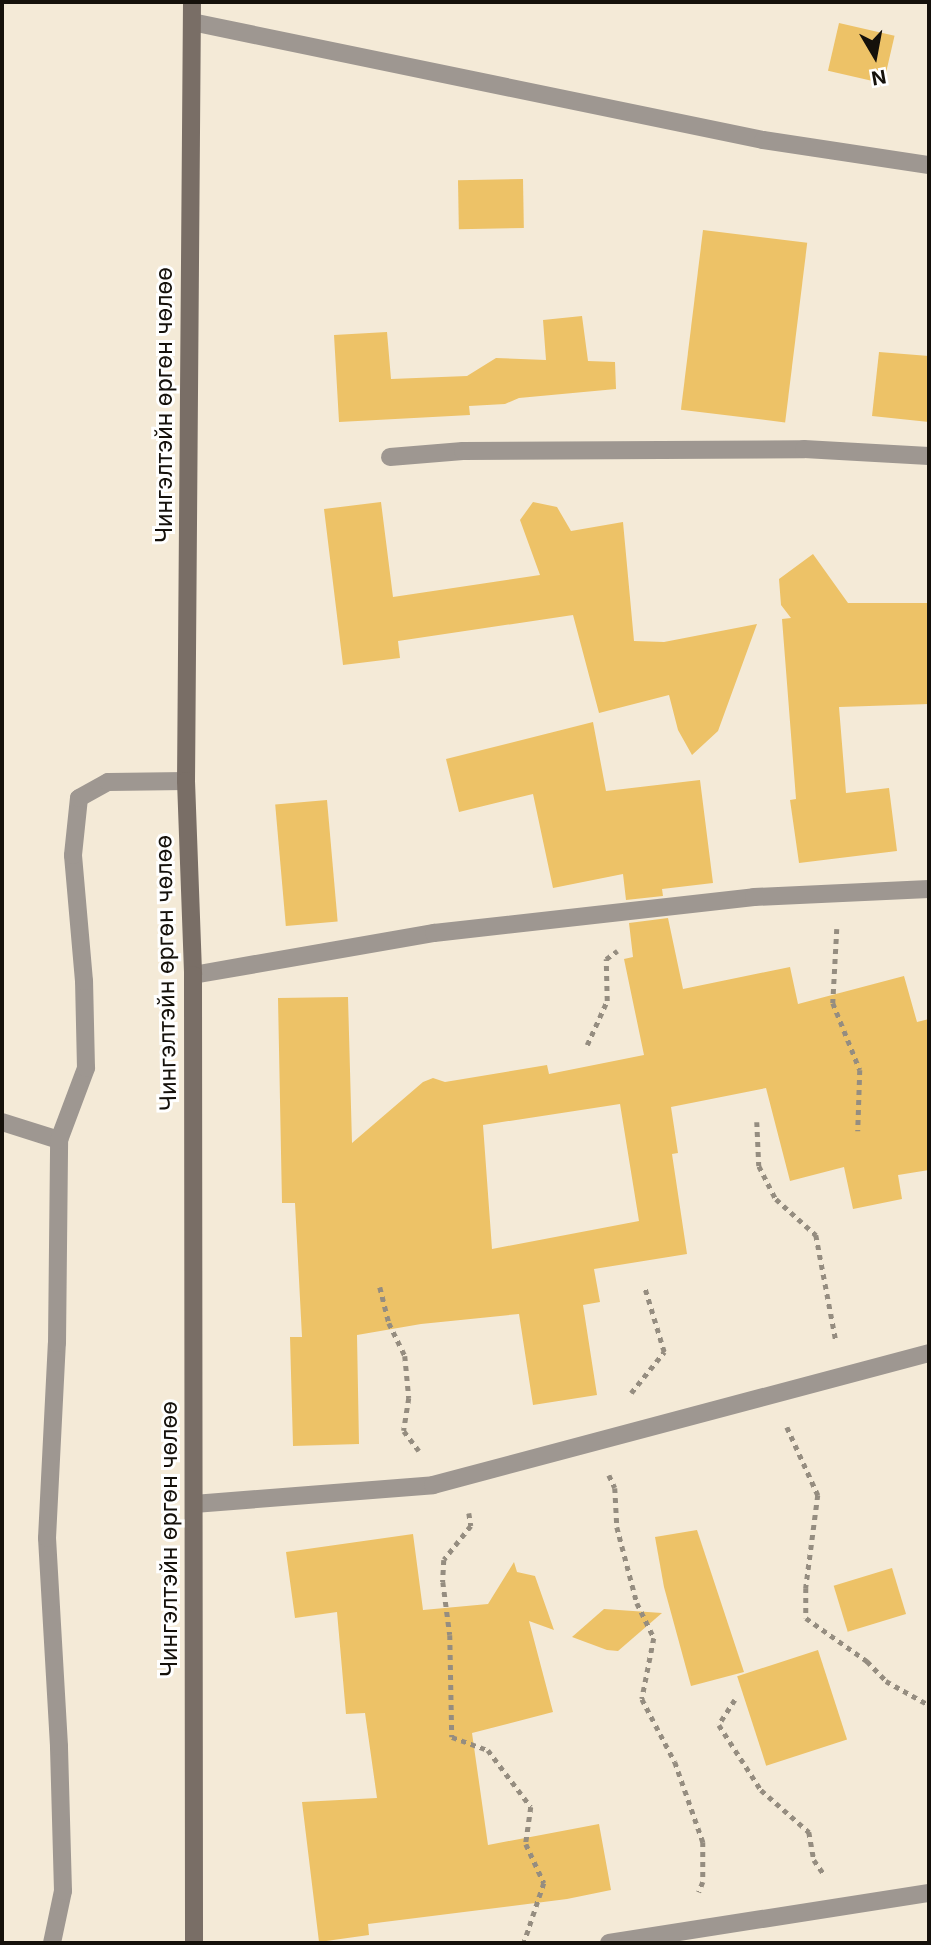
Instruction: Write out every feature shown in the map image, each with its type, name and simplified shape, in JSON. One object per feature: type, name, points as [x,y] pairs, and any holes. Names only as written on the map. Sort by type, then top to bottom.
[{"type":"main road","name":"Чингэлтэйн өргөн чөлөө","points":[[192,2],[186,780],[193,975],[194,1943]]},
{"type":"street","points":[[192,23],[763,140],[929,165]]},
{"type":"street","points":[[390,457],[463,451],[791,449],[929,456]]},
{"type":"street","points":[[52,1943],[63,1891],[59,1746],[47,1538],[57,1343],[59,1140],[86,1068],[85,981],[73,855],[79,799],[108,782],[186,780]]},
{"type":"street","points":[[193,975],[434,933],[754,897],[929,888]]},
{"type":"street","points":[[2,1122],[59,1140]]},
{"type":"street","points":[[194,1504],[433,1485],[929,1353]]},
{"type":"street","points":[[610,1943],[929,1893]]},
{"type":"path","points":[[839,893],[833,1003],[860,1070],[858,1131]]},
{"type":"path","points":[[587,1045],[607,1001],[606,958],[627,943]]},
{"type":"path","points":[[757,1122],[759,1166],[776,1199],[816,1235],[821,1275],[844,1376]]},
{"type":"path","points":[[380,1287],[389,1324],[405,1356],[409,1398],[404,1431],[427,1461],[463,1477],[471,1526],[444,1560],[443,1582],[450,1635],[452,1737],[488,1750],[531,1807],[526,1844],[544,1883],[524,1943]]},
{"type":"path","points":[[645,1289],[664,1352],[595,1442],[615,1488],[618,1527],[637,1603],[654,1638],[642,1699],[675,1762],[703,1842],[704,1882],[678,1932]]},
{"type":"path","points":[[771,1395],[818,1496],[806,1618],[867,1661],[886,1681],[929,1705]]},
{"type":"path","points":[[735,1700],[719,1725],[761,1790],[809,1832],[814,1860],[846,1906]]},
{"type":"building","points":[[839,23],[895,36],[884,84],[828,71]]},
{"type":"building","points":[[523,179],[524,228],[459,229],[458,180]]},
{"type":"building","points":[[703,230],[807,243],[785,422],[681,410]]},
{"type":"building","points":[[582,316],[588,361],[615,362],[616,389],[519,398],[505,404],[469,406],[470,415],[339,422],[334,335],[387,332],[391,379],[467,376],[496,358],[546,360],[543,320]]},
{"type":"building","points":[[879,352],[929,356],[929,422],[872,416]]},
{"type":"building","points":[[381,502],[393,597],[540,575],[520,520],[533,502],[557,507],[571,531],[623,522],[634,641],[664,642],[757,624],[718,731],[692,755],[678,730],[669,695],[599,713],[573,615],[398,641],[400,658],[343,665],[324,509]]},
{"type":"building","points":[[813,554],[848,603],[929,603],[929,704],[839,707],[846,793],[889,788],[897,851],[799,863],[790,800],[796,799],[782,619],[791,618],[781,605],[779,579]]},
{"type":"building","points":[[593,722],[606,791],[700,780],[713,883],[662,889],[663,896],[626,900],[623,874],[553,888],[533,794],[459,812],[446,759]]},
{"type":"building","points":[[327,800],[338,922],[286,926],[275,805]]},
{"type":"building","points":[[668,918],[683,989],[790,967],[798,1004],[904,976],[917,1022],[929,1019],[929,1170],[898,1175],[902,1199],[853,1209],[844,1167],[790,1181],[766,1088],[671,1107],[678,1153],[672,1154],[687,1254],[594,1269],[600,1302],[583,1305],[597,1395],[533,1405],[519,1314],[421,1324],[357,1335],[359,1444],[293,1446],[290,1337],[302,1337],[295,1203],[282,1203],[278,998],[348,997],[352,1143],[423,1082],[433,1078],[445,1082],[547,1065],[549,1074],[644,1055],[624,959],[633,957],[629,923]],"holes":[[[620,1104],[639,1221],[492,1249],[483,1125]]]},
{"type":"building","points":[[697,1530],[744,1672],[691,1686],[664,1587],[655,1537]]},
{"type":"building","points":[[413,1534],[423,1610],[488,1604],[514,1562],[517,1572],[535,1576],[554,1630],[529,1621],[553,1712],[472,1733],[488,1845],[599,1824],[611,1890],[567,1899],[368,1924],[369,1935],[319,1942],[302,1802],[377,1798],[365,1713],[346,1714],[337,1612],[295,1618],[286,1552]]},
{"type":"building","points":[[892,1568],[906,1614],[848,1632],[834,1586]]},
{"type":"building","points":[[604,1609],[662,1613],[618,1651],[607,1650],[572,1637]]},
{"type":"building","points":[[818,1650],[847,1739],[766,1766],[737,1676]]}]
